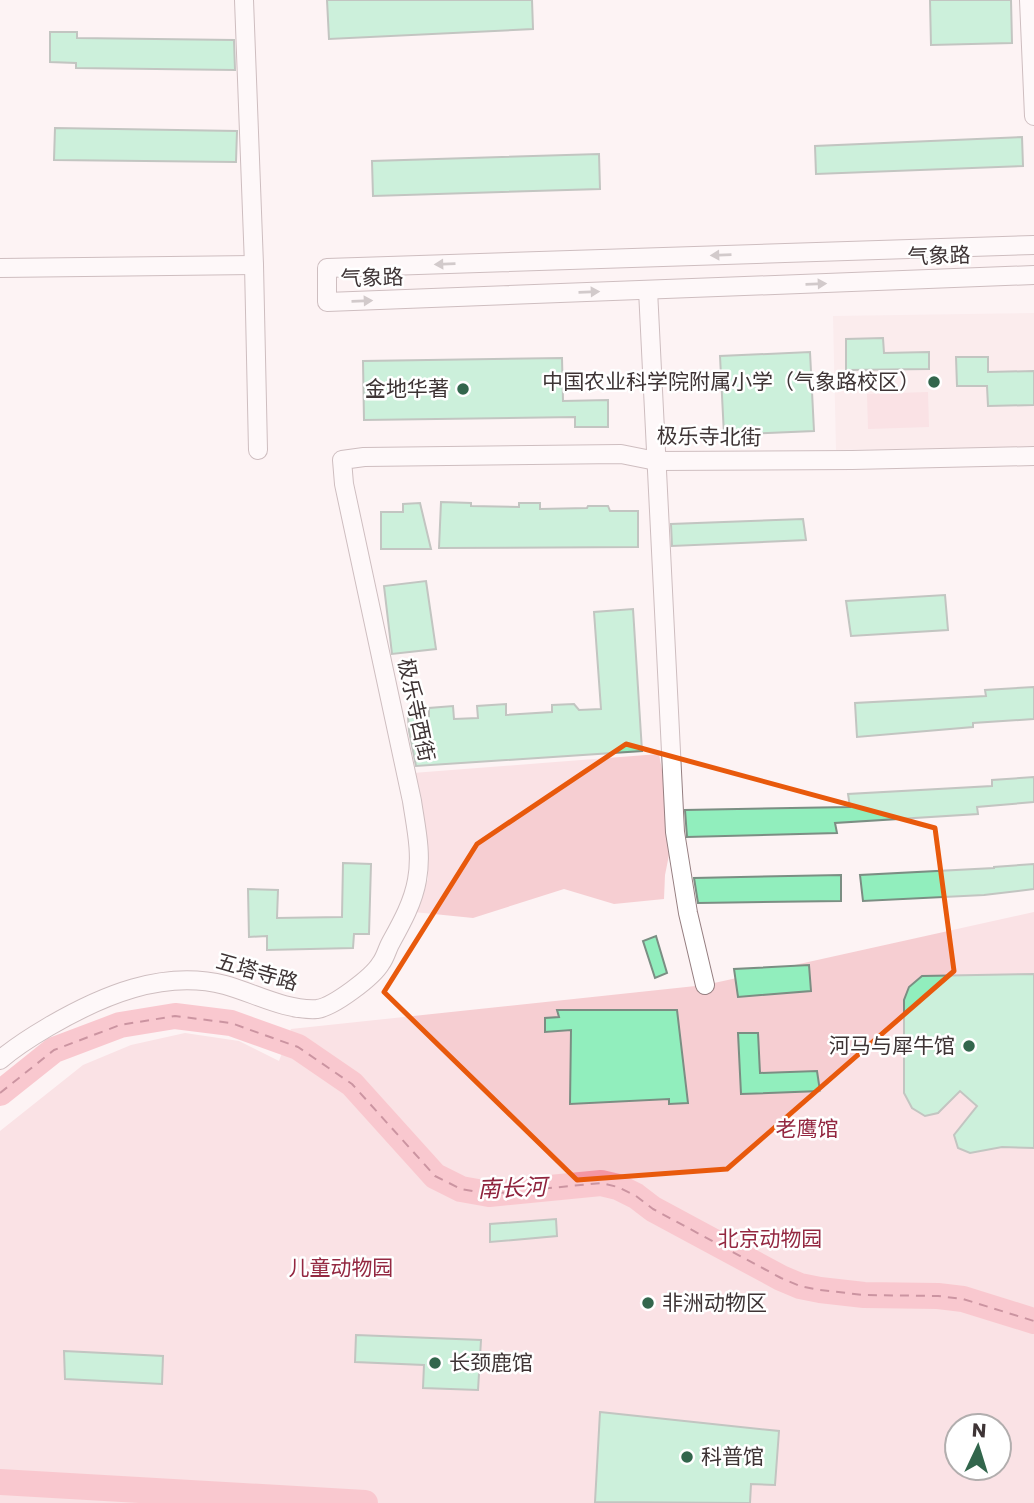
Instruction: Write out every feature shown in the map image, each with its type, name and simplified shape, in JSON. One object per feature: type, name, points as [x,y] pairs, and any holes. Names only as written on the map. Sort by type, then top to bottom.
[{"type":"street","points":[[244,0],[258,450]]},
{"type":"street","points":[[1029,0],[1034,116]]},
{"type":"street","name":"气象路","points":[[1034,244],[327,268],[327,302],[1034,275]]},
{"type":"street","points":[[491,263],[491,296]]},
{"type":"street","points":[[0,268],[254,265]]},
{"type":"street","points":[[649,290],[675,832],[688,913],[705,985]]},
{"type":"street","name":"极乐寺北街","points":[[342,460],[364,457],[621,454],[656,461],[1034,456]]},
{"type":"street","name":"极乐寺西街","points":[[342,460],[344,484],[412,801],[420,853],[417,883],[404,918],[381,965]]},
{"type":"street","name":"五塔寺路","points":[[0,1060],[17,1046],[83,1007],[125,990],[163,981],[196,980],[223,984],[303,1009],[321,1009],[351,992],[381,965]]},
{"type":"highlighted area","points":[[626,744],[935,828],[954,971],[727,1169],[577,1180],[384,992],[477,844]]},
{"type":"shaded area","name":"中国农业科学院附属小学（气象路校区）","points":[[1034,313],[1034,447],[836,450],[833,316]]},
{"type":"green space","points":[[928,392],[929,427],[868,429],[867,394]]},
{"type":"green space","points":[[659,754],[671,845],[664,899],[614,904],[564,889],[473,918],[414,912],[428,879],[425,828],[413,773]]},
{"type":"green space","name":"北京动物园","points":[[1034,912],[1034,1503],[0,1503],[0,1131],[83,1065],[131,1045],[185,1033],[239,1041],[279,1061],[291,1029],[705,985]]},
{"type":"building","points":[[327,0],[532,0],[533,29],[329,39]]},
{"type":"building","points":[[930,0],[1011,0],[1012,43],[931,45]]},
{"type":"building","points":[[50,32],[77,32],[77,38],[234,40],[235,70],[76,68],[76,63],[50,62]]},
{"type":"building","points":[[55,128],[237,131],[236,162],[54,160]]},
{"type":"building","points":[[1022,137],[1023,166],[816,174],[815,146]]},
{"type":"building","points":[[599,154],[600,189],[373,196],[372,161]]},
{"type":"building","points":[[883,338],[884,353],[929,352],[929,369],[846,370],[846,339]]},
{"type":"building","points":[[810,352],[814,431],[724,435],[720,356]]},
{"type":"building","points":[[956,357],[988,357],[988,372],[1034,371],[1034,405],[988,406],[987,386],[957,386]]},
{"type":"building","name":"金地华著","points":[[562,358],[563,401],[608,400],[608,427],[575,427],[575,417],[364,420],[363,361]]},
{"type":"building","points":[[441,502],[519,507],[519,503],[540,503],[540,509],[608,506],[610,511],[638,511],[638,547],[439,548]]},
{"type":"building","points":[[420,503],[431,549],[381,549],[381,512],[403,512],[403,504]]},
{"type":"building","points":[[803,519],[806,540],[672,546],[671,524]]},
{"type":"building","points":[[426,581],[436,649],[392,654],[384,586]]},
{"type":"building","points":[[945,595],[948,630],[851,636],[846,601]]},
{"type":"building","points":[[633,609],[642,751],[416,766],[408,717],[429,716],[429,708],[453,706],[454,719],[478,718],[477,706],[506,704],[506,715],[552,712],[552,705],[574,704],[579,710],[601,709],[594,612]]},
{"type":"building","points":[[1034,687],[1034,719],[973,723],[973,727],[857,737],[855,703],[986,696],[985,690]]},
{"type":"building","points":[[1034,777],[1034,802],[977,807],[978,814],[835,823],[837,833],[687,837],[685,810],[850,807],[848,794],[992,786],[992,780]]},
{"type":"building","points":[[343,863],[371,864],[369,934],[354,934],[353,948],[267,950],[267,936],[249,937],[248,889],[278,890],[277,918],[342,917]]},
{"type":"building","points":[[1034,864],[1034,889],[984,895],[863,901],[860,875]]},
{"type":"building","points":[[841,875],[841,901],[698,903],[694,878]]},
{"type":"building","points":[[656,936],[667,973],[655,978],[643,941]]},
{"type":"building","points":[[809,965],[811,991],[738,997],[734,969]]},
{"type":"building","name":"河马与犀牛馆","points":[[1034,974],[1034,1148],[1002,1147],[970,1153],[958,1148],[954,1135],[977,1106],[960,1091],[938,1113],[925,1116],[912,1108],[904,1093],[904,1000],[909,987],[922,976]]},
{"type":"building","points":[[557,1010],[677,1010],[688,1103],[669,1104],[669,1099],[570,1104],[571,1030],[545,1032],[545,1018],[559,1017]]},
{"type":"building","points":[[738,1033],[758,1033],[760,1073],[817,1071],[820,1091],[741,1094]]},
{"type":"building","points":[[556,1219],[557,1236],[490,1242],[490,1224]]},
{"type":"building","name":"长颈鹿馆","points":[[356,1335],[481,1340],[478,1390],[423,1388],[424,1365],[355,1362]]},
{"type":"building","points":[[64,1351],[163,1356],[162,1384],[65,1379]]},
{"type":"building","name":"科普馆","points":[[600,1412],[779,1431],[775,1485],[751,1484],[750,1503],[595,1502]]},
{"type":"waterway","name":"南长河","points":[[0,1093],[54,1050],[120,1025],[175,1016],[231,1023],[298,1047],[352,1084],[435,1176],[461,1189],[489,1194],[601,1183],[618,1187],[636,1196],[653,1209],[800,1286],[864,1295],[963,1299],[1034,1321]]},
{"type":"waterway","points":[[0,1482],[365,1503]]},
{"type":"ferry route","points":[[0,1093],[54,1050],[120,1025],[175,1016],[231,1023],[298,1047],[352,1084],[435,1176],[461,1189],[489,1194],[601,1183],[618,1187],[636,1196],[653,1209],[800,1286],[864,1295],[963,1299],[1034,1321]]},
{"type":"place","name":"中国农业科学院附属小学（气象路校区）","points":[[934,382]]},
{"type":"place","name":"金地华著","points":[[463,389]]},
{"type":"place","name":"河马与犀牛馆","points":[[969,1046]]},
{"type":"place","name":"非洲动物区","points":[[648,1303]]},
{"type":"place","name":"长颈鹿馆","points":[[435,1363]]},
{"type":"place","name":"科普馆","points":[[687,1457]]},
{"type":"park label","name":"老鹰馆","points":[[807,1129]]},
{"type":"park label","name":"儿童动物园","points":[[341,1268]]}]
